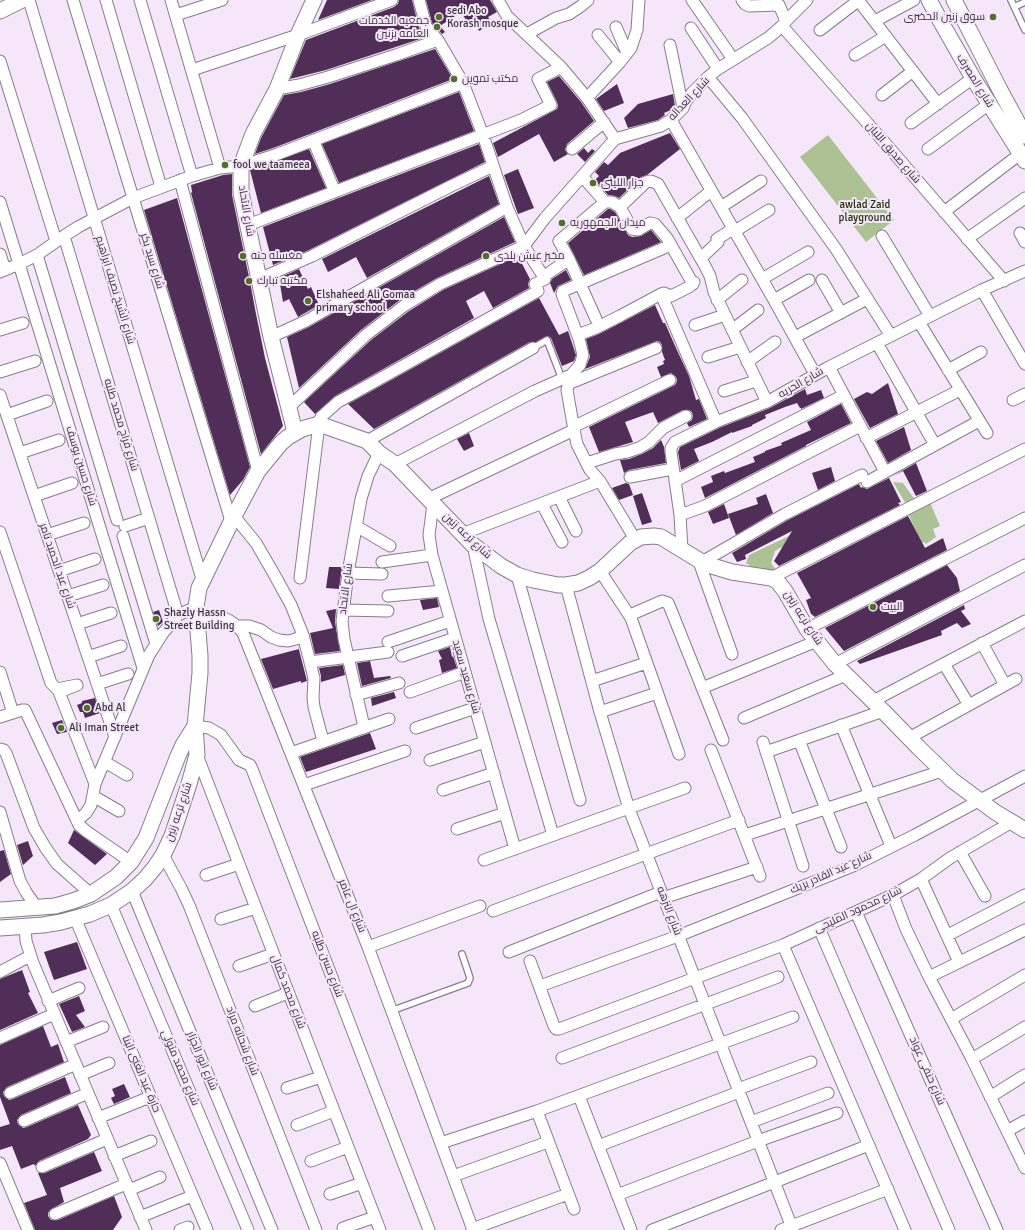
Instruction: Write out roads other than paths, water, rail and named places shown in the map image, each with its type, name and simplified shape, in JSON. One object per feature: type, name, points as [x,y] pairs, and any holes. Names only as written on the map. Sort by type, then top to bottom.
[{"type":"street","points":[[0,11],[22,0]]},
{"type":"street","name":"شارع الشيخ نصيف ابراهيم","points":[[28,0],[202,580]]},
{"type":"street","name":"شارع سيد بكر","points":[[73,0],[132,198],[232,518]]},
{"type":"street","points":[[106,0],[161,187]]},
{"type":"street","points":[[140,0],[192,176]]},
{"type":"street","points":[[171,0],[220,168]]},
{"type":"street","name":"شارع الاتحاد","points":[[295,432],[271,337],[241,193],[241,166],[253,134],[277,89],[298,35],[314,0]]},
{"type":"street","points":[[192,70],[298,35],[392,0]]},
{"type":"street","points":[[419,0],[426,26],[438,40],[463,83],[483,135],[507,206],[524,246],[543,277]]},
{"type":"street","points":[[288,408],[366,335],[405,305],[440,284],[524,246],[545,218],[615,139],[587,98],[561,67],[507,16],[498,0]]},
{"type":"street","points":[[527,34],[556,18],[569,14],[588,0]]},
{"type":"street","points":[[587,98],[631,48],[637,30],[639,0]]},
{"type":"street","points":[[692,0],[733,59]]},
{"type":"street","name":"شارع صديق اللبان","points":[[742,0],[749,6],[779,5],[784,24],[1004,281]]},
{"type":"street","name":"شارع العداله","points":[[615,139],[661,126],[671,120],[683,108],[692,93],[708,77],[733,59],[768,38],[807,0]]},
{"type":"street","points":[[820,30],[859,0],[938,104]]},
{"type":"street","points":[[875,21],[914,0]]},
{"type":"street","name":"شارع المصرف","points":[[929,0],[972,78],[1023,157]]},
{"type":"street","name":"شارع المصرف","points":[[954,0],[1025,136]]},
{"type":"street","points":[[176,15],[216,1]]},
{"type":"street","points":[[616,27],[623,58]]},
{"type":"street","points":[[691,28],[718,69]]},
{"type":"street","points":[[598,35],[623,58]]},
{"type":"street","points":[[855,55],[886,36]]},
{"type":"street","points":[[277,89],[328,77],[438,40]]},
{"type":"street","points":[[670,45],[683,108]]},
{"type":"street","name":"شارع فراج محمد طلبه","points":[[0,61],[60,238],[149,518],[178,615]]},
{"type":"street","points":[[248,225],[510,125],[551,105],[538,79],[561,67]]},
{"type":"street","points":[[882,95],[913,71]]},
{"type":"street","points":[[708,77],[742,118],[836,249],[891,336]]},
{"type":"street","points":[[911,123],[972,78]]},
{"type":"street","points":[[0,254],[2,271],[37,255],[60,238],[93,218],[132,198],[192,176],[220,168],[241,166],[278,154],[463,83]]},
{"type":"street","points":[[928,149],[989,104]]},
{"type":"street","points":[[671,120],[815,374]]},
{"type":"street","points":[[572,149],[604,122]]},
{"type":"street","points":[[313,140],[335,192]]},
{"type":"street","points":[[944,212],[1023,157]]},
{"type":"street","points":[[260,279],[312,256],[493,166]]},
{"type":"street","points":[[582,176],[605,202]]},
{"type":"street","points":[[180,180],[258,471]]},
{"type":"street","points":[[620,207],[646,182],[651,181],[658,184],[701,258],[710,276],[711,285],[717,300],[767,402]]},
{"type":"street","points":[[721,207],[761,181]]},
{"type":"street","points":[[677,218],[711,191]]},
{"type":"street","points":[[967,239],[1025,198]]},
{"type":"street","name":"شارع حسين يوسف","points":[[0,202],[143,668]]},
{"type":"street","points":[[578,335],[596,328],[661,294],[664,293],[671,296],[693,283],[664,233],[654,223],[650,223],[638,230],[632,229],[620,207],[612,202],[605,202],[559,241],[570,259],[596,319]]},
{"type":"street","points":[[271,337],[314,317],[507,206]]},
{"type":"street","points":[[701,258],[718,242],[717,239],[769,210]]},
{"type":"street","points":[[882,236],[930,316]]},
{"type":"street","points":[[671,245],[563,291],[562,294],[578,335],[583,355],[580,364],[567,380],[567,390],[573,429],[577,444],[587,463],[600,481],[635,539],[648,536],[661,538],[700,560],[722,569],[771,578],[1025,449]]},
{"type":"street","points":[[762,279],[808,252]]},
{"type":"street","points":[[37,255],[122,527],[156,644]]},
{"type":"street","points":[[300,578],[319,424],[322,417],[338,402],[538,291],[534,284],[545,279],[543,277],[570,259]]},
{"type":"street","name":"شارع الحريه","points":[[682,550],[680,515],[671,452],[672,444],[716,422],[767,402],[815,374],[982,290],[1025,271]]},
{"type":"street","points":[[717,300],[742,280]]},
{"type":"street","points":[[774,300],[809,280]]},
{"type":"street","points":[[822,280],[841,313]]},
{"type":"street","points":[[982,290],[1025,364]]},
{"type":"street","points":[[661,294],[716,422]]},
{"type":"street","points":[[795,337],[867,299]]},
{"type":"street","points":[[732,330],[758,310]]},
{"type":"street","points":[[695,325],[725,315]]},
{"type":"street","points":[[919,322],[987,434]]},
{"type":"street","points":[[0,330],[23,323]]},
{"type":"street","points":[[747,362],[775,342]]},
{"type":"street","points":[[877,343],[935,445]]},
{"type":"street","points":[[708,357],[740,347]]},
{"type":"street","points":[[367,441],[533,348]]},
{"type":"street","points":[[395,464],[535,390],[656,348]]},
{"type":"street","points":[[948,370],[981,352]]},
{"type":"street","points":[[0,372],[35,361]]},
{"type":"street","points":[[829,367],[884,472]]},
{"type":"street","points":[[430,502],[670,380]]},
{"type":"street","points":[[724,391],[756,381]]},
{"type":"street","points":[[866,438],[960,390]]},
{"type":"street","points":[[1013,400],[1025,394]]},
{"type":"street","name":"شارع عبد الحميد تامر","points":[[0,395],[114,737]]},
{"type":"street","points":[[675,481],[844,395]]},
{"type":"street","points":[[7,415],[47,401]]},
{"type":"street","points":[[587,463],[639,448],[649,442],[663,428],[686,416]]},
{"type":"street","points":[[700,560],[785,514],[865,478],[884,472],[980,421]]},
{"type":"street","name":"شارع ترعه زنين","points":[[0,928],[49,924],[90,914],[111,905],[132,891],[145,879],[163,855],[172,836],[190,784],[197,755],[195,726],[200,656],[196,611],[199,588],[232,518],[258,471],[281,443],[295,432],[319,424],[367,441],[395,464],[468,540],[501,566],[517,575],[558,585],[578,583],[590,578],[600,571],[624,547],[635,539]]},
{"type":"street","points":[[680,515],[705,506],[860,426]]},
{"type":"street","points":[[20,453],[59,440]]},
{"type":"street","name":"شارع الاتحاد","points":[[364,727],[342,627],[348,573],[364,485],[380,453]]},
{"type":"street","points":[[630,477],[673,469]]},
{"type":"street","points":[[553,835],[489,619],[468,540],[542,504],[600,481]]},
{"type":"street","points":[[34,496],[72,483]]},
{"type":"street","points":[[559,497],[576,531]]},
{"type":"street","name":"شارع سعيد سعيد","points":[[430,502],[429,535],[432,555],[516,849]]},
{"type":"street","points":[[542,504],[562,542]]},
{"type":"street","points":[[122,527],[149,518]]},
{"type":"street","points":[[232,518],[256,543],[291,605],[303,635],[314,678],[314,707],[323,741]]},
{"type":"street","points":[[807,629],[1025,518]]},
{"type":"street","points":[[47,535],[84,523]]},
{"type":"street","points":[[356,526],[390,546]]},
{"type":"street","points":[[0,532],[52,682],[57,689],[96,682],[128,674]]},
{"type":"street","points":[[382,562],[432,555]]},
{"type":"street","points":[[59,571],[95,559]]},
{"type":"street","points":[[700,560],[732,654]]},
{"type":"street","points":[[835,664],[1025,565]]},
{"type":"street","points":[[600,571],[630,615],[679,754]]},
{"type":"street","points":[[348,573],[382,574]]},
{"type":"street","points":[[517,575],[580,800]]},
{"type":"street","name":"شارع ترعه زنين","points":[[771,578],[781,585],[807,629],[835,664],[942,771],[979,800],[1025,830]]},
{"type":"street","points":[[68,596],[103,585]]},
{"type":"street","name":"شارع النزهه","points":[[566,585],[600,712],[629,809],[792,1228]]},
{"type":"street","points":[[388,596],[442,591]]},
{"type":"street","points":[[630,615],[662,601],[670,605],[723,740]]},
{"type":"street","points":[[343,610],[388,611]]},
{"type":"street","points":[[77,821],[90,808],[95,784],[143,668],[156,644],[178,615],[196,611],[222,617],[230,620],[237,626],[249,626],[261,630],[271,637],[279,640],[288,641],[303,635]]},
{"type":"street","points":[[77,624],[111,613]]},
{"type":"street","points":[[803,866],[764,747],[799,740],[841,725],[878,706],[944,664],[1025,620]]},
{"type":"street","points":[[310,662],[348,657],[388,647],[450,621]]},
{"type":"street","name":"شارع ال عامر","points":[[237,626],[242,633],[291,753],[368,947],[472,1229]]},
{"type":"street","points":[[402,656],[455,638]]},
{"type":"street","points":[[702,688],[817,641]]},
{"type":"street","points":[[982,643],[1005,685]]},
{"type":"street","points":[[88,657],[121,646]]},
{"type":"street","points":[[592,682],[646,663]]},
{"type":"street","points":[[944,664],[969,705]]},
{"type":"street","points":[[0,672],[13,713]]},
{"type":"street","points":[[410,692],[465,672]]},
{"type":"street","points":[[744,718],[846,675]]},
{"type":"street","points":[[909,738],[1016,679]]},
{"type":"street","points":[[356,695],[399,683]]},
{"type":"street","points":[[78,685],[58,692],[95,784]]},
{"type":"street","points":[[600,712],[657,693]]},
{"type":"street","points":[[416,728],[475,708]]},
{"type":"street","points":[[0,717],[23,710],[26,711],[77,821],[86,831],[130,862]]},
{"type":"street","points":[[291,753],[388,719]]},
{"type":"street","points":[[841,725],[891,846]]},
{"type":"street","name":"شارع ترعه زنين","points":[[0,910],[36,908],[73,901],[91,894],[116,877],[130,862],[146,838],[178,756],[195,726]]},
{"type":"street","name":"شارع حسن طلبه","points":[[195,726],[209,728],[221,735],[239,760],[250,765],[252,769],[429,1230]]},
{"type":"street","points":[[799,740],[841,847]]},
{"type":"street","points":[[430,760],[485,742]]},
{"type":"street","points":[[0,748],[6,753],[34,828],[45,847],[57,864],[91,894]]},
{"type":"street","points":[[509,952],[662,895],[759,871],[712,750]]},
{"type":"street","points":[[304,785],[405,751]]},
{"type":"street","name":"شارع محمد كمال","points":[[197,755],[380,1230]]},
{"type":"street","points":[[105,762],[127,775]]},
{"type":"street","points":[[745,835],[942,771]]},
{"type":"street","points":[[443,790],[494,773]]},
{"type":"street","name":"شارع عبد القادر بريك","points":[[540,986],[678,936],[852,866],[926,829],[1025,776]]},
{"type":"street","points":[[484,860],[685,788]]},
{"type":"street","points":[[93,796],[119,811]]},
{"type":"street","points":[[0,812],[20,881],[36,908]]},
{"type":"street","points":[[457,829],[505,813]]},
{"type":"street","points":[[493,911],[739,820]]},
{"type":"street","name":"شارع محمود المليجى","points":[[540,986],[554,1026],[556,1029],[559,1029],[783,945],[856,912],[893,895],[921,879],[940,864],[1012,822]]},
{"type":"street","points":[[960,852],[985,896]]},
{"type":"street","name":"شارع شحاته مراد","points":[[163,855],[189,905],[316,1230]]},
{"type":"street","points":[[206,875],[239,864]]},
{"type":"street","points":[[921,879],[948,935],[959,962]]},
{"type":"street","name":"شارع انور الجزار","points":[[132,891],[272,1230]]},
{"type":"street","points":[[893,895],[906,929],[929,977],[972,1059],[1025,1168]]},
{"type":"street","points":[[948,935],[1025,895]]},
{"type":"street","name":"شارع محمد متولي","points":[[111,905],[248,1230]]},
{"type":"street","points":[[368,947],[480,906]]},
{"type":"street","points":[[221,919],[256,908]]},
{"type":"street","name":"شارع حنفى عواد","points":[[856,912],[997,1230]]},
{"type":"street","name":"حارة عبد الغنى البنا","points":[[75,918],[207,1230]]},
{"type":"street","points":[[25,926],[26,941],[30,956],[146,1230]]},
{"type":"street","points":[[819,928],[949,1230]]},
{"type":"street","points":[[929,977],[1025,930]]},
{"type":"street","points":[[783,945],[905,1230]]},
{"type":"street","points":[[239,966],[273,954]]},
{"type":"street","points":[[0,972],[30,956]]},
{"type":"street","points":[[530,961],[540,986]]},
{"type":"street","points":[[951,1019],[1025,975]]},
{"type":"street","points":[[562,1058],[778,977]]},
{"type":"street","points":[[48,1001],[79,988]]},
{"type":"street","points":[[255,1006],[288,993]]},
{"type":"street","points":[[0,1038],[54,1014]]},
{"type":"street","points":[[441,1143],[537,1112],[793,1017]]},
{"type":"street","points":[[66,1042],[102,1027]]},
{"type":"street","points":[[972,1059],[1025,1027]]},
{"type":"street","points":[[598,1146],[811,1062]]},
{"type":"street","points":[[10,1093],[78,1070],[108,1063]]},
{"type":"street","points":[[990,1097],[1025,1075]]},
{"type":"street","points":[[287,1088],[321,1077]]},
{"type":"street","points":[[24,1121],[88,1093]]},
{"type":"street","points":[[751,1122],[828,1093]]},
{"type":"street","points":[[98,1118],[150,1096]]},
{"type":"street","points":[[579,1096],[631,1230]]},
{"type":"street","points":[[297,1125],[334,1111]]},
{"type":"street","points":[[537,1112],[574,1209]]},
{"type":"street","points":[[617,1195],[836,1113]]},
{"type":"street","points":[[1007,1131],[1025,1121]]},
{"type":"street","points":[[42,1166],[107,1139]]},
{"type":"street","points":[[114,1156],[151,1140]]},
{"type":"street","points":[[453,1176],[548,1142]]},
{"type":"street","points":[[652,1230],[869,1145]]},
{"type":"street","points":[[311,1161],[348,1147]]},
{"type":"street","points":[[0,1163],[28,1230]]},
{"type":"street","points":[[55,1214],[127,1187],[160,1177]]},
{"type":"street","points":[[330,1194],[362,1183]]},
{"type":"street","points":[[781,1230],[792,1228],[888,1189]]},
{"type":"street","points":[[472,1229],[568,1194]]},
{"type":"street","points":[[140,1217],[192,1196]]},
{"type":"street","points":[[343,1228],[375,1216]]},
{"type":"lane","points":[[1011,0],[1025,30]]},
{"type":"lane","points":[[1014,7],[1025,2]]},
{"type":"lane","points":[[533,348],[548,340],[567,380]]},
{"type":"lane","points":[[391,1011],[468,983],[470,978],[462,954]]},
{"type":"place","name":"sedi Abo Korash mosque","points":[[439,17]]},
{"type":"place","name":"سوق زنين الحضرى","points":[[993,17]]},
{"type":"place","name":"جمعيه الخدمات العامه بزنين","points":[[437,27]]},
{"type":"place","name":"مكتب تموين","points":[[454,79]]},
{"type":"place","name":"fool we taameea","points":[[225,165]]},
{"type":"place","name":"جزار الليثى","points":[[593,183]]},
{"type":"place","name":"ميدان الجمهوريه","points":[[562,223]]},
{"type":"place","name":"مغسله جنه","points":[[243,256]]},
{"type":"place","name":"مخبز عيش بلدى","points":[[486,256]]},
{"type":"place","name":"مكتبه تبارك","points":[[249,281]]},
{"type":"place","name":"Elshaheed Ali Gomaa primary school","points":[[308,301]]},
{"type":"place","name":"البيت","points":[[873,607]]},
{"type":"place","name":"Shazly Hassn Street Building","points":[[156,619]]},
{"type":"place","name":"Abd Al","points":[[87,708]]},
{"type":"place","name":"Ali Iman Street","points":[[61,728]]},
{"type":"park label","name":"awlad Zaid playground","points":[[865,211]]}]
